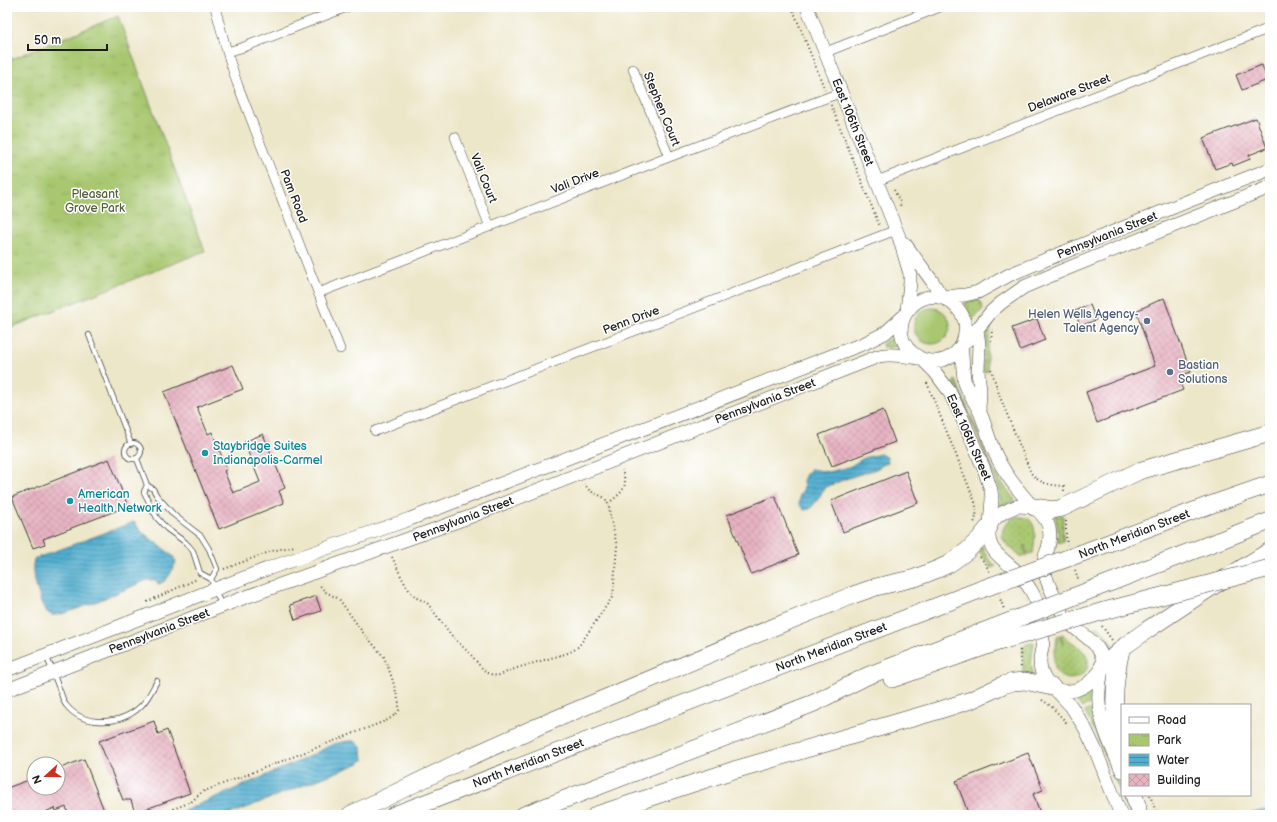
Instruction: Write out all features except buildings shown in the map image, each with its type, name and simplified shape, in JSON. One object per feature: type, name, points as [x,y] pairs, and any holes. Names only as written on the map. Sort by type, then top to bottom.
[{"type":"highway","points":[[1033,506],[1053,510],[1062,508],[1139,471],[1270,433]]},
{"type":"highway","name":"North Meridian Street","points":[[394,815],[982,588],[1082,554],[1270,484]]},
{"type":"highway","points":[[998,634],[1096,588],[1270,521]]},
{"type":"highway","points":[[350,815],[539,726],[789,621],[876,587],[914,578],[938,570],[967,551],[990,526]]},
{"type":"highway","points":[[1102,667],[1147,630],[1213,586],[1270,551]]},
{"type":"highway","points":[[524,815],[814,703],[867,676],[998,634],[1104,611],[1270,568]]},
{"type":"highway","points":[[1121,650],[1117,669],[1115,708],[1117,729],[1121,743]]},
{"type":"highway","points":[[596,815],[734,770],[940,710],[971,700],[1009,683],[1025,681],[1049,692]]},
{"type":"main road","name":"East 106th Street","points":[[807,7],[898,234],[910,274],[906,313]]},
{"type":"main road","name":"Pennsylvania Street","points":[[943,297],[976,293],[1018,271],[1186,202],[1270,170]]},
{"type":"main road","name":"Pennsylvania Street","points":[[961,345],[970,338],[990,312],[1024,287],[1270,187]]},
{"type":"main road","name":"East 106th Street","points":[[898,234],[943,297]]},
{"type":"main road","points":[[933,297],[943,297],[955,306],[963,317],[965,332],[961,345],[952,355],[942,360],[932,361],[921,359],[910,352],[904,342],[901,330],[902,324],[906,313],[915,303],[920,300],[933,297]]},
{"type":"main road","name":"Pennsylvania Street","points":[[7,670],[213,584],[267,570],[410,519],[865,343],[885,333],[906,313]]},
{"type":"main road","points":[[977,330],[979,344],[978,371],[980,391],[978,410]]},
{"type":"main road","name":"East 106th Street","points":[[961,345],[965,383],[998,458],[1011,481],[1046,518],[1049,527],[1049,544],[1043,563],[1052,591],[1065,618],[1075,628],[1090,639],[1097,648],[1100,654],[1102,667]]},
{"type":"main road","name":"Pennsylvania Street","points":[[7,690],[222,607],[472,516],[879,356],[891,355],[921,359]]},
{"type":"main road","name":"East 106th Street","points":[[921,359],[935,372],[950,391],[984,469],[991,490],[990,542],[994,552],[1014,569],[1022,578],[1035,598],[1041,621],[1043,641],[1041,667],[1049,692],[1071,706],[1085,728],[1095,749],[1121,815]]},
{"type":"main road","points":[[990,526],[999,515],[1010,508],[1018,506],[1033,506]]},
{"type":"main road","points":[[1049,692],[1079,689],[1089,683],[1102,667]]},
{"type":"main road","points":[[1102,667],[1099,691],[1099,710],[1121,768]]},
{"type":"street","name":"Pam Road","points":[[215,7],[237,83],[340,349]]},
{"type":"street","points":[[227,52],[244,47],[347,7]]},
{"type":"street","points":[[826,52],[940,7]]},
{"type":"street","name":"Delaware Street","points":[[877,181],[1270,28]]},
{"type":"street","name":"Stephen Court","points":[[633,69],[669,157]]},
{"type":"street","name":"Vali Drive","points":[[318,293],[669,157],[842,92]]},
{"type":"street","name":"Vali Court","points":[[455,137],[490,227]]},
{"type":"street","name":"Penn Drive","points":[[375,431],[898,234]]},
{"type":"lane","points":[[89,335],[131,444]]},
{"type":"lane","points":[[131,444],[137,444],[141,450],[140,456],[137,459],[130,458],[126,455],[126,447],[131,444]]},
{"type":"lane","points":[[137,459],[147,485],[153,489],[164,505],[174,515],[201,536],[206,542],[217,569],[213,584]]},
{"type":"lane","points":[[147,485],[144,492],[153,512],[167,529],[190,546],[200,573],[213,584],[222,607]]},
{"type":"lane","points":[[153,512],[164,505]]},
{"type":"lane","points":[[46,655],[66,705],[80,717],[97,722],[127,716],[140,707],[150,696],[157,681]]},
{"type":"path","points":[[792,7],[880,228]]},
{"type":"path","points":[[892,187],[899,200],[902,212]]},
{"type":"path","points":[[990,348],[994,324]]},
{"type":"path","points":[[990,367],[1000,397],[1031,473],[1044,483],[1064,486],[1064,491]]},
{"type":"path","points":[[927,380],[975,502],[976,516],[973,527]]},
{"type":"path","points":[[608,503],[615,498],[624,487],[625,483],[622,469]]},
{"type":"path","points":[[392,557],[408,588],[418,599],[424,600],[428,604],[452,636],[486,673],[497,676],[517,668],[568,653],[579,646],[613,596],[618,546],[608,503],[603,497],[590,491],[584,484]]},
{"type":"path","points":[[158,815],[191,802],[202,792],[388,720],[399,710],[399,703],[392,678],[384,657],[357,625],[339,599],[324,591],[319,584]]},
{"type":"path","points":[[1049,692],[1046,701],[1066,722]]},
{"type":"path","points":[[1150,796],[1158,815]]},
{"type":"green space","name":"Pleasant Grove Park","points":[[118,16],[205,251],[7,329],[7,61]]},
{"type":"green space","points":[[979,299],[983,309],[972,320],[965,303]]},
{"type":"green space","points":[[932,308],[942,311],[947,316],[950,326],[947,336],[942,341],[932,344],[922,341],[917,336],[914,326],[917,316],[922,311]]},
{"type":"green space","points":[[992,323],[987,353],[988,371],[983,372],[985,341]]},
{"type":"green space","points":[[893,337],[897,345],[896,347],[883,347],[882,344]]},
{"type":"green space","points":[[956,380],[993,470],[1015,500],[1001,506],[999,487],[960,394],[953,382]]},
{"type":"green space","points":[[1063,515],[1064,541],[1058,543],[1058,529],[1055,516]]},
{"type":"green space","points":[[1016,517],[1024,517],[1029,520],[1032,523],[1035,534],[1033,553],[1028,554],[1024,545],[1023,546],[1027,555],[1022,557],[1005,542],[1002,534],[1006,524]]},
{"type":"green space","points":[[982,546],[987,557],[996,566],[990,568],[989,564],[977,550]]},
{"type":"green space","points":[[1099,626],[1114,645],[1108,650],[1103,639],[1092,629]]},
{"type":"green space","points":[[1063,634],[1086,655],[1088,662],[1087,669],[1077,678],[1064,678],[1059,674],[1055,667],[1054,660],[1057,636],[1059,635],[1064,645],[1060,635]]},
{"type":"green space","points":[[1034,642],[1031,661],[1033,674],[1023,673],[1022,646]]},
{"type":"green space","points":[[1089,692],[1090,705],[1086,705],[1082,708],[1074,697]]},
{"type":"green space","points":[[1090,709],[1121,787],[1121,795],[1096,734],[1085,712]]},
{"type":"green space","points":[[1121,796],[1124,796],[1132,815],[1129,815]]},
{"type":"water","points":[[880,454],[887,457],[888,462],[876,469],[845,479],[824,488],[819,498],[810,509],[804,510],[799,504],[800,495],[804,488],[803,481],[806,474],[811,469],[828,472],[849,467],[864,458]]},
{"type":"water","points":[[134,522],[141,531],[173,556],[176,562],[167,579],[158,584],[156,580],[147,580],[83,607],[58,615],[52,615],[46,611],[41,602],[34,580],[34,559]]},
{"type":"water","points":[[355,741],[362,748],[363,760],[360,763],[228,815],[182,815],[184,811],[306,758],[333,744]]},
{"type":"water","points":[[1270,809],[1270,815],[1245,815]]},
{"type":"place","name":"Helen Wells Agency- Talent Agency","points":[[1147,321]]},
{"type":"place","name":"Bastian Solutions","points":[[1170,372]]},
{"type":"place","name":"Staybridge Suites Indianapolis-Carmel","points":[[205,453]]},
{"type":"place","name":"American Health Network","points":[[70,501]]}]
